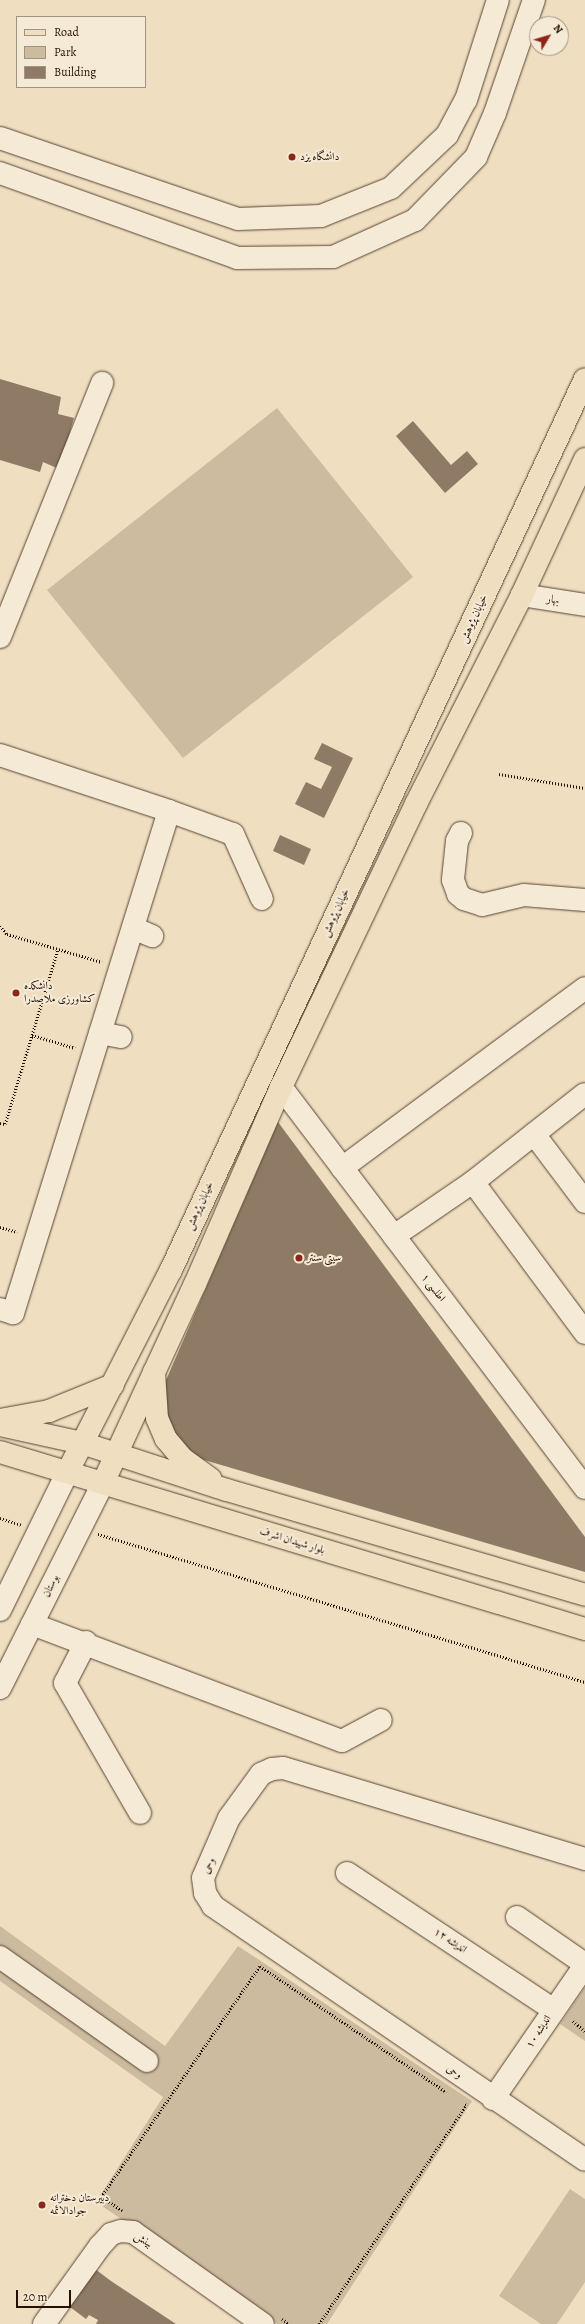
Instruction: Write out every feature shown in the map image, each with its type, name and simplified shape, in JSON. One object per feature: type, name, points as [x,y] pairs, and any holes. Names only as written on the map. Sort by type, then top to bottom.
[{"type":"main road","name":"خیابان پژوهش","points":[[68,1471],[171,1270],[585,379]]},
{"type":"main road","points":[[102,1483],[154,1371],[281,1087],[416,804],[522,595],[585,459]]},
{"type":"main road","points":[[154,1371],[157,1418],[166,1439],[183,1459],[227,1490]]},
{"type":"main road","points":[[0,1420],[49,1411],[113,1385]]},
{"type":"main road","points":[[0,1425],[82,1443],[115,1456],[227,1490],[585,1595]]},
{"type":"main road","name":"بلوار شهیدان اشرف","points":[[0,1452],[68,1471],[102,1483],[585,1629]]},
{"type":"street","points":[[0,138],[238,219],[321,216],[391,188],[447,135],[466,100],[498,0]]},
{"type":"street","points":[[0,173],[236,258],[333,257],[415,220],[476,157],[495,113],[534,0]]},
{"type":"street","points":[[0,637],[102,383]]},
{"type":"street","name":"بهار","points":[[522,595],[585,605]]},
{"type":"street","points":[[0,755],[169,811],[233,834],[262,899]]},
{"type":"street","points":[[0,1309],[13,1313],[120,968],[142,932],[169,811]]},
{"type":"street","points":[[461,833],[457,841],[452,880],[454,888],[464,899],[482,905],[524,895],[585,900]]},
{"type":"street","points":[[342,1168],[585,988]]},
{"type":"street","points":[[100,1033],[121,1037]]},
{"type":"street","name":"اطلسی ۱","points":[[281,1087],[585,1488]]},
{"type":"street","points":[[394,1236],[473,1182],[585,1094]]},
{"type":"street","points":[[534,1134],[585,1202]]},
{"type":"street","points":[[473,1182],[585,1333]]},
{"type":"street","points":[[0,1610],[68,1471]]},
{"type":"street","name":"بوستان","points":[[0,1688],[7,1654],[32,1624],[102,1483]]},
{"type":"street","points":[[32,1624],[86,1642],[342,1741],[381,1720]]},
{"type":"street","points":[[86,1642],[65,1683],[140,1813]]},
{"type":"street","name":"وحی","points":[[585,1859],[283,1768],[272,1769],[261,1774],[247,1793],[229,1818],[203,1878],[205,1893],[213,1906],[493,2099],[585,2160]]},
{"type":"street","name":"اندیشه ۱۲","points":[[347,1873],[554,2010]]},
{"type":"street","points":[[517,1916],[585,1964]]},
{"type":"street","points":[[0,1956],[147,2061]]},
{"type":"street","name":"اندیشه ۱۰","points":[[493,2099],[585,1964]]},
{"type":"street","name":"بینش","points":[[44,2324],[100,2246],[111,2234],[121,2231],[133,2232],[264,2324]]},
{"type":"path","points":[[499,774],[585,788]]},
{"type":"path","points":[[0,926],[7,934],[120,968]]},
{"type":"path","points":[[0,1123],[5,1124],[58,949]]},
{"type":"path","points":[[32,1035],[94,1054]]},
{"type":"path","points":[[80,1529],[585,1682]]},
{"type":"path","points":[[101,2197],[260,1966],[452,2096]]},
{"type":"path","points":[[576,2016],[572,2022],[585,2031]]},
{"type":"path","points":[[319,2324],[466,2105],[459,2101]]},
{"type":"green space","points":[[277,408],[413,577],[183,758],[47,590]]},
{"type":"green space","points":[[0,1926],[165,2046],[238,1946],[472,2101],[327,2324],[277,2324],[96,2202],[163,2097],[0,1981]]},
{"type":"green space","points":[[585,1987],[585,2041],[560,2024]]},
{"type":"green space","points":[[570,2189],[585,2199],[585,2282],[557,2324],[541,2324],[499,2296]]},
{"type":"building","points":[[0,379],[61,397],[58,414],[74,418],[59,469],[43,462],[40,472],[0,460]]},
{"type":"building","points":[[413,421],[451,465],[467,451],[478,464],[445,493],[396,436]]},
{"type":"building","points":[[322,743],[353,758],[324,818],[295,804],[306,782],[321,789],[332,767],[314,759]]},
{"type":"building","points":[[280,835],[311,849],[304,865],[273,851]]},
{"type":"building","name":"سیتی سنتر","points":[[278,1122],[585,1537],[585,1572],[177,1452],[160,1394]]},
{"type":"building","points":[[95,2269],[176,2324],[96,2324],[98,2320],[89,2315],[86,2319],[70,2307]]},
{"type":"place","name":"دانشگاه یزد","points":[[292,157]]},
{"type":"place","name":"دانشکده کشاورزی ملاصدرا","points":[[16,993]]},
{"type":"place","name":"سیتی سنتر","points":[[299,1258]]},
{"type":"place","name":"دبیرستان دخترانه جوادالائمه","points":[[42,2205]]}]
